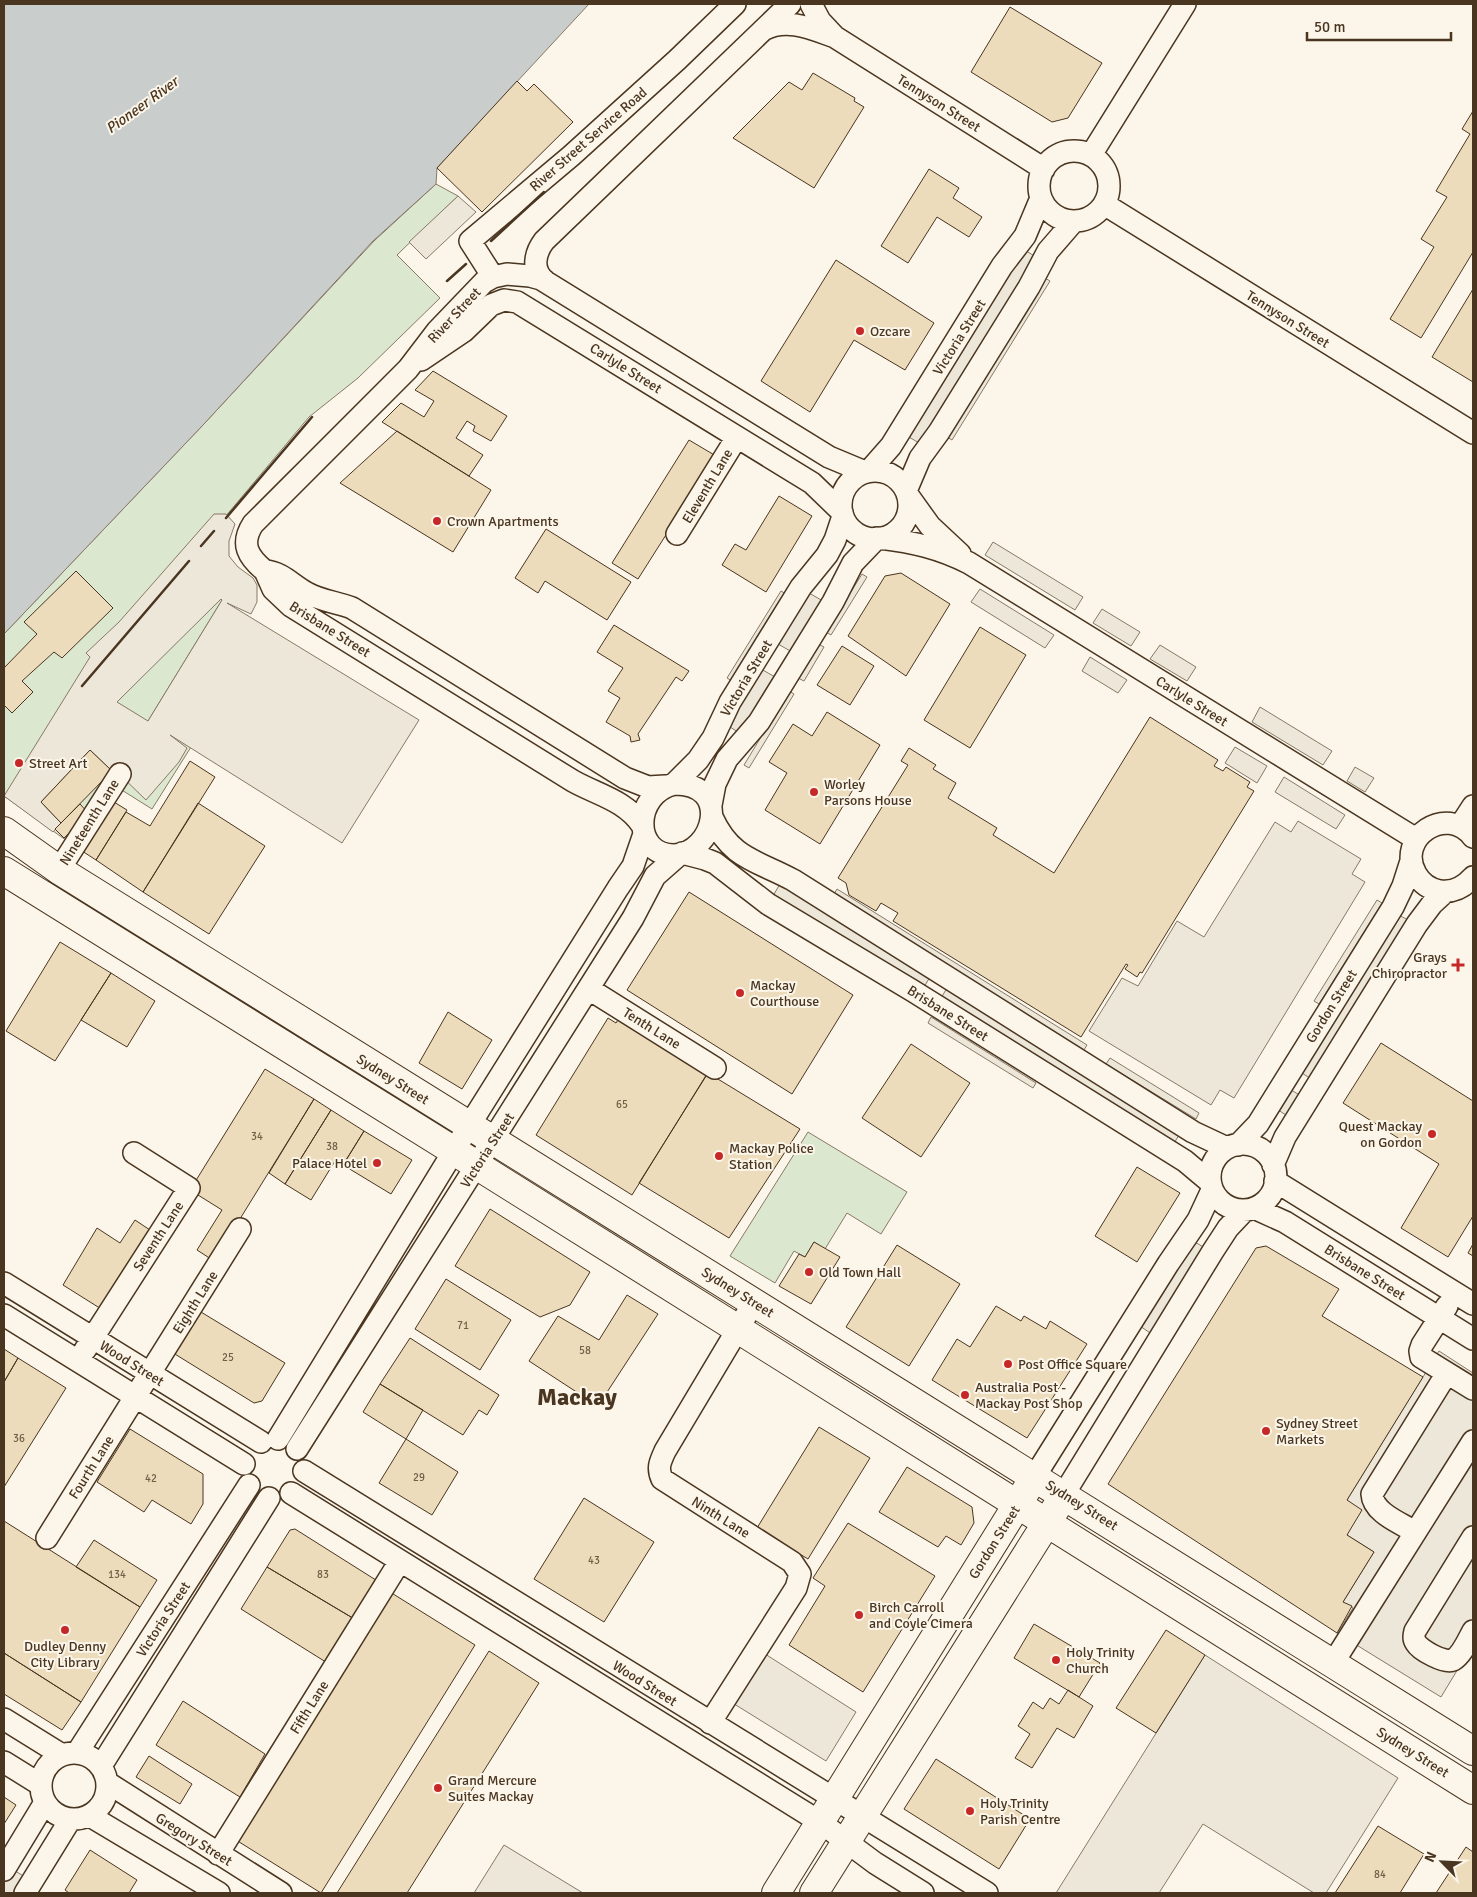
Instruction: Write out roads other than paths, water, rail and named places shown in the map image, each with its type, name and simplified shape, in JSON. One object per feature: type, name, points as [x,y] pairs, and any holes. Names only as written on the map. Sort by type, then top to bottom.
[{"type":"main road","name":"Sydney Street","points":[[4,832],[59,870],[492,1141],[1064,1494],[1473,1751]]},
{"type":"main road","points":[[56,904],[59,870]]},
{"type":"main road","name":"Sydney Street","points":[[4,871],[1473,1790]]},
{"type":"main road","name":"Gordon Street","points":[[776,1893],[1035,1476]]},
{"type":"main road","points":[[814,1893],[1064,1494]]},
{"type":"street","name":"River Street Service Road","points":[[493,277],[470,241],[571,156],[677,60],[734,4]]},
{"type":"street","points":[[790,4],[544,241],[537,252],[536,263],[539,274],[550,284],[829,456],[867,472]]},
{"type":"street","name":"Tennyson Street","points":[[811,4],[820,21],[835,37],[1044,169]]},
{"type":"street","points":[[1091,155],[1185,4]]},
{"type":"street","name":"Tennyson Street","points":[[763,30],[778,25],[797,25],[835,37]]},
{"type":"street","points":[[1081,151],[1091,155],[1100,162],[1106,171],[1109,182],[1108,194],[1104,204],[1091,216],[1074,221],[1054,214],[1046,207],[1041,198],[1039,188],[1044,169],[1050,160],[1059,154],[1081,151]]},
{"type":"street","name":"Victoria Street","points":[[867,472],[891,446],[1002,266],[1025,236],[1041,198]]},
{"type":"street","name":"Tennyson Street","points":[[1104,204],[1473,433]]},
{"type":"street","points":[[906,492],[893,476],[879,471],[867,472],[852,480],[844,491],[841,505],[842,514],[848,525],[856,533],[866,538],[879,538],[894,533],[904,522],[908,508],[906,492],[920,458],[939,432],[1029,287],[1048,251],[1074,221]]},
{"type":"street","name":"River Street","points":[[263,569],[249,552],[246,544],[248,531],[408,369],[437,330],[481,285],[493,277],[507,274],[530,276],[550,284]]},
{"type":"street","points":[[538,314],[532,304],[535,294],[542,287],[550,284]]},
{"type":"street","name":"Carlyle Street","points":[[408,369],[462,333],[491,305],[499,301],[518,302],[815,485],[842,514]]},
{"type":"street","name":"Eleventh Lane","points":[[677,534],[737,437]]},
{"type":"street","name":"Carlyle Street","points":[[906,492],[930,526],[969,563]]},
{"type":"street","name":"Victoria Street","points":[[669,785],[698,760],[713,738],[723,714],[801,587],[827,555],[835,540],[842,514]]},
{"type":"street","points":[[879,538],[853,563],[833,602],[759,722],[727,759],[715,784],[711,811],[707,830],[699,842],[681,854],[670,854],[658,850],[649,842],[643,830],[644,811],[650,799],[669,785],[688,785],[697,789],[707,797],[711,811],[724,840],[738,852],[793,880],[1193,1132],[1233,1147]]},
{"type":"street","name":"Carlyle Street","points":[[879,538],[917,543],[948,553],[969,563],[1416,839]]},
{"type":"street","name":"Brisbane Street","points":[[263,569],[279,573],[309,594],[325,601],[352,608],[619,775],[653,788],[669,785]]},
{"type":"street","name":"Brisbane Street","points":[[263,569],[273,589],[286,602],[573,781],[619,802],[630,810],[643,830]]},
{"type":"street","points":[[326,628],[326,616],[331,608],[338,604]]},
{"type":"street","name":"Nineteenth Lane","points":[[59,870],[120,774]]},
{"type":"street","points":[[1416,839],[1422,831],[1431,826],[1446,823],[1467,832],[1473,806]]},
{"type":"street","name":"Victoria Street","points":[[465,1158],[469,1126],[631,870],[643,830]]},
{"type":"street","name":"Gordon Street","points":[[1233,1147],[1258,1124],[1393,907],[1403,886],[1416,839]]},
{"type":"street","name":"Victoria Street","points":[[279,1443],[465,1158],[492,1141],[636,914],[651,882],[658,873],[681,854]]},
{"type":"street","name":"Brisbane Street","points":[[681,854],[705,859],[716,864],[768,904],[913,991],[1185,1161],[1211,1186]]},
{"type":"street","points":[[1411,860],[1419,879],[1426,886],[1462,888]]},
{"type":"street","points":[[1064,1494],[1228,1228],[1250,1209],[1268,1197],[1285,1137],[1417,924],[1432,904],[1462,888]]},
{"type":"street","name":"Tenth Lane","points":[[589,989],[715,1068]]},
{"type":"street","points":[[1250,1209],[1235,1209],[1226,1206],[1218,1199],[1211,1186],[1210,1172],[1213,1163],[1219,1154],[1233,1147],[1249,1145],[1259,1149],[1268,1156],[1274,1173],[1473,1304]]},
{"type":"street","name":"Seventh Lane","points":[[92,1338],[189,1188],[134,1153]]},
{"type":"street","name":"Gordon Street","points":[[1035,1476],[1168,1264],[1198,1220],[1211,1186]]},
{"type":"street","name":"Brisbane Street","points":[[1250,1209],[1285,1222],[1473,1339]]},
{"type":"street","name":"Eighth Lane","points":[[136,1397],[240,1230]]},
{"type":"street","name":"Wood Street","points":[[5,1288],[92,1338],[150,1375],[279,1443]]},
{"type":"street","points":[[1455,1293],[1422,1345],[1421,1357],[1473,1389]]},
{"type":"street","name":"Ninth Lane","points":[[710,1723],[796,1588],[800,1574],[792,1562],[662,1479],[659,1471],[660,1461],[754,1302]]},
{"type":"street","name":"Wood Street","points":[[4,1314],[244,1464]]},
{"type":"street","points":[[79,1361],[92,1338]]},
{"type":"street","points":[[1119,1342],[1129,1346],[1154,1347]]},
{"type":"street","points":[[1415,1532],[1378,1508],[1372,1501],[1372,1494],[1447,1373]]},
{"type":"street","name":"Fourth Lane","points":[[47,1538],[136,1397]]},
{"type":"street","points":[[1333,1663],[1473,1440]]},
{"type":"street","points":[[279,1443],[301,1456],[304,1471],[298,1487],[291,1493],[277,1499],[254,1491],[246,1478],[244,1464],[253,1447],[279,1443]]},
{"type":"street","name":"Wood Street","points":[[304,1471],[988,1893]]},
{"type":"street","name":"Victoria Street","points":[[70,1754],[249,1485]]},
{"type":"street","name":"Wood Street","points":[[291,1493],[820,1822],[875,1863],[923,1893]]},
{"type":"street","name":"Victoria Street","points":[[104,1775],[270,1498]]},
{"type":"street","points":[[1473,1537],[1466,1563],[1415,1631],[1414,1638],[1416,1644],[1444,1661],[1450,1662],[1457,1658],[1473,1631]]},
{"type":"street","name":"Fifth Lane","points":[[218,1854],[400,1561]]},
{"type":"street","points":[[4,1719],[70,1754],[94,1760],[104,1775],[107,1793],[104,1802],[98,1810],[80,1818],[61,1818],[43,1794],[4,1762]]},
{"type":"street","points":[[4,1870],[43,1794],[43,1775],[47,1766],[54,1760],[70,1754]]},
{"type":"street","name":"Gregory Street","points":[[104,1775],[218,1854],[281,1893]]},
{"type":"street","points":[[80,1818],[193,1886],[219,1893]]},
{"type":"street","points":[[25,1893],[80,1818]]},
{"type":"water","name":"Pioneer River","points":[[4,4],[589,4],[437,168],[436,184],[373,241],[203,425],[4,634]]},
{"type":"place","name":"Ozcare","points":[[860,331]]},
{"type":"place","name":"Crown Apartments","points":[[437,521]]},
{"type":"place","name":"Street Art","points":[[19,763]]},
{"type":"place","name":"Worley Parsons House","points":[[814,792]]},
{"type":"place","name":"Grays Chiropractor","points":[[1458,965]]},
{"type":"place","name":"Mackay Courthouse","points":[[740,993]]},
{"type":"place","name":"Quest Mackay on Gordon","points":[[1432,1134]]},
{"type":"place","name":"Mackay Police Station","points":[[719,1156]]},
{"type":"place","name":"Palace Hotel","points":[[377,1163]]},
{"type":"place","name":"Old Town Hall","points":[[809,1272]]},
{"type":"place","name":"Post Office Square","points":[[1008,1364]]},
{"type":"place","name":"Australia Post - Mackay Post Shop","points":[[965,1395]]},
{"type":"place","name":"Sydney Street Markets","points":[[1266,1431]]},
{"type":"place","name":"Birch Carroll and Coyle Cimera","points":[[859,1615]]},
{"type":"place","name":"Dudley Denny City Library","points":[[65,1630]]},
{"type":"place","name":"Holy Trinity Church","points":[[1056,1660]]},
{"type":"place","name":"Grand Mercure Suites Mackay","points":[[438,1788]]},
{"type":"place","name":"Holy Trinity Parish Centre","points":[[970,1811]]},
{"type":"district","name":"Mackay","points":[[577,1397]]}]
